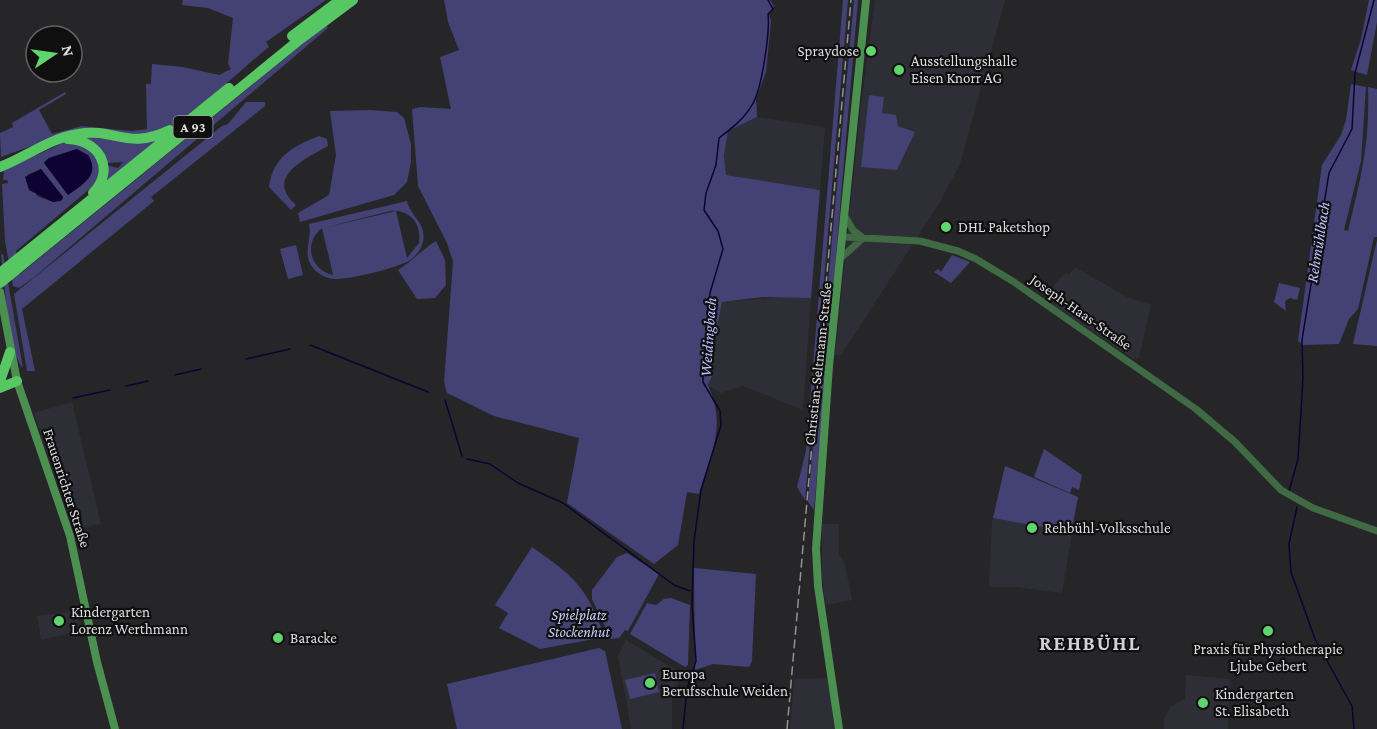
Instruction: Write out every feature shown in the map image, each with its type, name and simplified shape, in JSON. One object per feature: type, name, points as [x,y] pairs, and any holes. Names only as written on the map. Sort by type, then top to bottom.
[{"type":"highway","name":"A 93","points":[[0,283],[18,263],[72,214],[339,0]]},
{"type":"highway","name":"A 93","points":[[0,273],[18,263],[298,40],[353,0]]},
{"type":"highway","points":[[2,163],[62,139],[88,133],[143,140],[185,123]]},
{"type":"highway","points":[[62,139],[80,140],[93,146],[99,152],[105,168],[100,186],[72,214]]},
{"type":"highway","points":[[0,381],[10,352]]},
{"type":"highway","points":[[0,388],[17,381]]},
{"type":"main road","name":"Christian-Seltmann-Straße","points":[[839,729],[818,586],[816,549],[830,366],[866,0]]},
{"type":"main road","name":"Frauenrichter Straße","points":[[0,292],[17,381],[70,536],[97,662],[115,729]]},
{"type":"street","points":[[842,257],[863,238],[853,230],[846,218]]},
{"type":"street","name":"Joseph-Haas-Straße","points":[[844,237],[937,245],[958,251],[999,273],[1196,409],[1234,442],[1281,490],[1313,508],[1377,531]]},
{"type":"shaded area","points":[[875,0],[1005,0],[960,164],[940,202],[841,355],[835,355],[860,115]]},
{"type":"shaded area","points":[[757,117],[825,127],[820,190],[726,175],[724,155],[728,131]]},
{"type":"shaded area","points":[[77,149],[88,155],[92,168],[91,174],[68,195],[44,163],[49,158]]},
{"type":"shaded area","points":[[41,169],[63,197],[62,200],[53,202],[29,190],[25,177]]},
{"type":"shaded area","points":[[1075,267],[1127,297],[1151,305],[1139,358],[1132,358],[1045,299],[1058,280],[1066,273],[1069,275]]},
{"type":"shaded area","points":[[797,296],[811,298],[803,410],[743,386],[721,393],[708,386],[713,374],[708,371],[709,359],[722,302]]},
{"type":"shaded area","points":[[72,402],[101,524],[74,529],[34,413]]},
{"type":"shaded area","name":"Rehbühl-Volksschule","points":[[1005,466],[1078,497],[1062,593],[1016,587],[989,587],[992,523]]},
{"type":"shaded area","points":[[822,524],[839,524],[839,554],[845,564],[852,600],[826,605],[822,579]]},
{"type":"shaded area","name":"Kindergarten Lorenz Werthmann","points":[[79,611],[80,631],[41,640],[37,616]]},
{"type":"shaded area","name":"Europa Berufsschule Weiden","points":[[626,640],[676,670],[684,671],[672,695],[672,729],[631,729],[618,656]]},
{"type":"shaded area","name":"Kindergarten St. Elisabeth","points":[[1186,675],[1230,679],[1228,729],[1164,729],[1164,719],[1171,706],[1185,699]]},
{"type":"shaded area","points":[[829,678],[834,729],[790,729],[794,679]]},
{"type":"green space","points":[[183,0],[326,0],[266,42],[269,47],[226,84],[195,109],[163,130],[148,136],[59,136],[1,157],[0,133],[13,127],[12,123],[65,92],[66,94],[39,110],[52,134],[82,126],[131,131],[147,129],[146,84],[151,84],[152,64],[183,67],[219,75],[231,69],[228,64],[233,18],[208,8],[182,5]]},
{"type":"green space","points":[[444,0],[770,0],[774,6],[769,14],[771,21],[766,72],[756,99],[757,117],[728,131],[724,155],[726,175],[820,190],[811,298],[763,297],[722,302],[708,371],[713,374],[708,385],[714,400],[717,427],[712,453],[699,494],[687,492],[678,545],[654,564],[567,503],[579,438],[494,416],[447,393],[444,382],[453,262],[447,243],[418,186],[412,109],[421,107],[451,109],[440,57],[459,50],[448,22]]},
{"type":"green space","points":[[843,0],[848,0],[805,500],[797,487],[806,451]]},
{"type":"green space","points":[[854,0],[858,0],[814,510],[808,502]]},
{"type":"green space","points":[[1369,0],[1377,0],[1377,22],[1367,75],[1351,70],[1361,39]]},
{"type":"green space","points":[[326,25],[328,28],[19,288],[13,286],[5,241],[2,184],[8,183],[7,180],[3,180],[4,170],[65,142],[76,141],[98,157],[100,176],[93,186],[16,251],[20,274]],"holes":[[[77,149],[82,185],[68,195],[44,162],[49,158]],[[41,169],[63,197],[61,201],[53,202],[37,196],[27,175]]]},
{"type":"green space","points":[[1351,84],[1366,87],[1361,161],[1344,230],[1348,231],[1364,160],[1368,126],[1368,87],[1377,89],[1377,237],[1374,237],[1358,309],[1349,319],[1339,344],[1303,345],[1298,341],[1322,165],[1341,135],[1346,120]]},
{"type":"green space","points":[[869,95],[884,97],[882,113],[896,115],[898,126],[915,132],[897,170],[861,167]]},
{"type":"green space","points":[[246,102],[265,102],[265,106],[151,197],[154,201],[22,309],[35,371],[27,371],[14,294],[222,126],[228,124]]},
{"type":"green space","points":[[330,111],[397,112],[404,118],[411,144],[411,162],[407,182],[394,195],[300,222],[298,213],[329,195],[336,155]]},
{"type":"green space","points":[[85,136],[159,139],[102,185],[106,165],[118,168],[123,162],[108,163]]},
{"type":"green space","points":[[319,136],[327,139],[328,146],[299,163],[286,177],[284,186],[287,195],[296,205],[291,210],[269,187],[271,177],[286,154]]},
{"type":"green space","points":[[407,201],[424,235],[421,248],[416,255],[404,263],[361,276],[333,279],[320,274],[310,262],[308,257],[309,224]],"holes":[[[390,211],[396,211],[323,228]],[[396,211],[409,215],[419,230],[419,243],[407,258]],[[322,228],[332,275],[324,272],[314,261],[311,248],[316,234]]]},
{"type":"green space","points":[[1377,240],[1377,346],[1353,344]]},
{"type":"green space","points":[[436,241],[445,260],[446,285],[435,298],[417,299],[398,270]]},
{"type":"green space","points":[[296,245],[303,275],[288,279],[280,249]]},
{"type":"green space","points":[[3,254],[23,368],[18,360],[11,332],[1,255]]},
{"type":"green space","points":[[952,255],[970,262],[951,283],[934,272],[938,269],[941,272]]},
{"type":"green space","points":[[1279,283],[1300,288],[1297,300],[1290,298],[1285,301],[1286,311],[1274,302]]},
{"type":"green space","points":[[1044,449],[1082,475],[1079,490],[1072,487],[1070,493],[1034,477]]},
{"type":"green space","points":[[1005,466],[1078,497],[1071,532],[993,518]]},
{"type":"green space","name":"Spielplatz Stockenhut","points":[[532,547],[578,584],[592,606],[605,637],[540,649],[499,628],[508,613],[495,605]]},
{"type":"green space","points":[[627,553],[659,574],[628,631],[625,630],[619,638],[611,639],[592,599],[592,590],[617,557]]},
{"type":"green space","points":[[694,568],[756,574],[752,661],[749,667],[713,664],[695,670]]},
{"type":"green space","points":[[671,598],[690,605],[688,665],[685,667],[630,634],[647,603],[656,605],[664,599]]},
{"type":"green space","points":[[599,648],[605,651],[622,729],[457,729],[447,684]]},
{"type":"green space","points":[[655,673],[659,692],[630,699],[625,680]]},
{"type":"waterway","name":"Weidingbach","points":[[683,729],[687,689],[696,661],[692,604],[694,541],[701,490],[721,425],[720,411],[703,382],[703,363],[709,332],[710,293],[723,249],[718,231],[704,210],[706,193],[716,165],[719,138],[745,115],[756,97],[762,74],[768,14],[773,9],[768,0]]},
{"type":"waterway","name":"Rehmühlbach","points":[[1289,491],[1298,459],[1303,378],[1302,340],[1329,173],[1352,129],[1355,73],[1374,0]]},
{"type":"waterway","points":[[310,345],[428,392]]},
{"type":"waterway","points":[[246,359],[290,349]]},
{"type":"waterway","points":[[175,375],[201,369]]},
{"type":"waterway","points":[[126,386],[148,381]]},
{"type":"waterway","points":[[73,398],[110,390]]},
{"type":"waterway","points":[[445,400],[462,456]]},
{"type":"waterway","points":[[467,459],[490,464],[518,483],[563,503],[674,585],[690,591]]},
{"type":"waterway","name":"Rehmühlbach","points":[[1297,507],[1289,544],[1291,572],[1315,639],[1352,706],[1354,729]]},
{"type":"railway","points":[[787,729],[851,0]]},
{"type":"place","name":"Spraydose","points":[[871,51]]},
{"type":"place","name":"Ausstellungshalle Eisen Knorr AG","points":[[899,70]]},
{"type":"place","name":"DHL Paketshop","points":[[946,227]]},
{"type":"place","name":"Rehbühl-Volksschule","points":[[1032,528]]},
{"type":"place","name":"Kindergarten Lorenz Werthmann","points":[[59,621]]},
{"type":"place","name":"Praxis für Physiotherapie Ljube Gebert","points":[[1268,631]]},
{"type":"place","name":"Baracke","points":[[278,638]]},
{"type":"place","name":"Europa Berufsschule Weiden","points":[[650,683]]},
{"type":"place","name":"Kindergarten St. Elisabeth","points":[[1203,703]]},
{"type":"district","name":"REHBÜHL","points":[[1090,643]]}]
